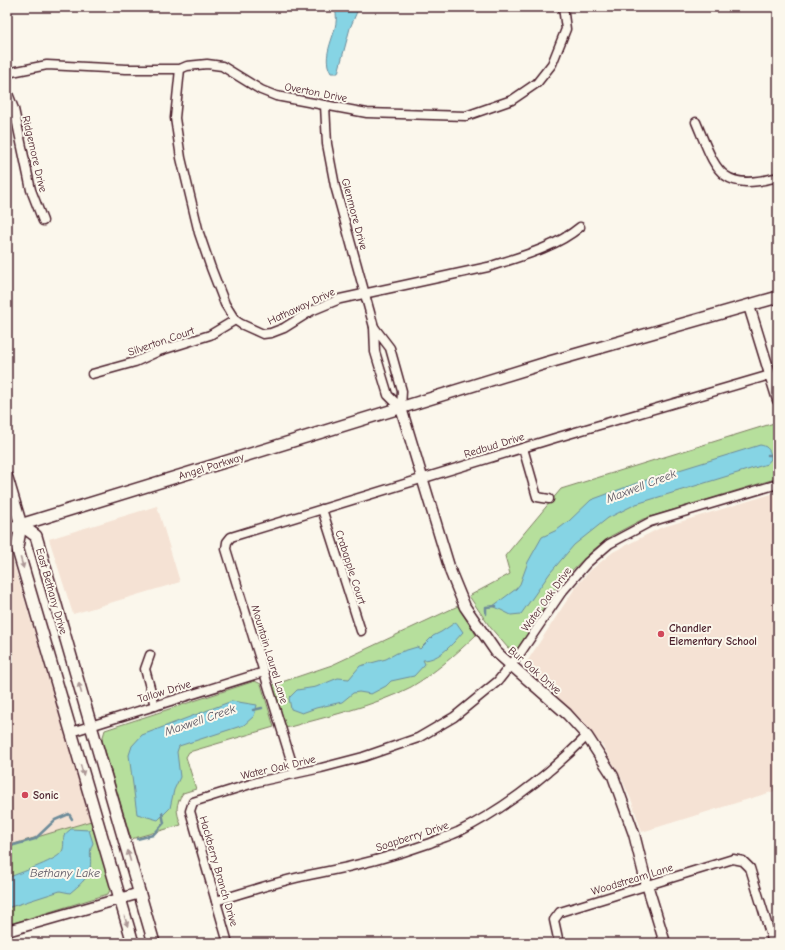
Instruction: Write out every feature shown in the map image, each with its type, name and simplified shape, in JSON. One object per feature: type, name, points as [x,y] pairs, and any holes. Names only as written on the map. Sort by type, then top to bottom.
[{"type":"main road","name":"Angel Parkway","points":[[7,529],[546,363],[778,297]]},
{"type":"main road","points":[[7,478],[21,525]]},
{"type":"main road","name":"East Bethany Drive","points":[[133,943],[17,546],[21,525],[36,536],[154,943]]},
{"type":"street","name":"Overton Drive","points":[[7,73],[47,65],[126,69],[180,69],[200,65],[222,66],[261,90],[276,96],[367,114],[466,116],[512,100],[537,84],[552,64],[566,29],[563,7]]},
{"type":"street","points":[[180,69],[175,118],[181,158],[199,233],[225,304],[235,320]]},
{"type":"street","name":"Ridgemore Drive","points":[[7,91],[14,109],[31,190],[43,222]]},
{"type":"street","name":"Glenmore Drive","points":[[325,105],[327,144],[335,186],[366,293],[374,327],[375,352],[388,395],[401,408]]},
{"type":"street","points":[[696,122],[714,165],[724,175],[737,181],[751,183],[778,177]]},
{"type":"street","name":"Hathaway Drive","points":[[235,320],[263,334],[271,333],[284,328],[311,311],[340,299],[488,267],[512,260],[559,241],[580,227]]},
{"type":"street","points":[[749,306],[778,400]]},
{"type":"street","name":"Silverton Court","points":[[92,374],[134,362],[159,351],[210,335],[235,320]]},
{"type":"street","name":"Glenmore Drive","points":[[374,327],[390,348],[402,391],[401,408]]},
{"type":"street","name":"Redbud Drive","points":[[227,542],[231,537],[422,478],[770,376]]},
{"type":"street","name":"Bur Oak Drive","points":[[401,408],[450,573],[465,607],[496,652],[567,714],[587,736],[613,776],[623,800],[634,834],[665,943]]},
{"type":"street","points":[[523,448],[537,497],[549,499]]},
{"type":"street","name":"Water Oak Drive","points":[[191,805],[195,800],[257,782],[363,757],[418,738],[454,717],[498,681],[511,666],[561,593],[587,562],[609,544],[650,522],[778,484]]},
{"type":"street","name":"Crabapple Court","points":[[322,509],[361,631]]},
{"type":"street","name":"Mountain Laurel Lane","points":[[227,542],[226,549],[295,773]]},
{"type":"street","points":[[150,655],[145,669],[155,706]]},
{"type":"street","name":"Tallow Drive","points":[[71,732],[264,672]]},
{"type":"street","name":"Soapberry Drive","points":[[216,901],[294,878],[337,870],[407,851],[458,832],[504,805],[536,782],[566,757],[587,736]]},
{"type":"street","name":"Hackberry Branch Drive","points":[[191,805],[190,811],[228,943]]},
{"type":"street","name":"Woodstream Lane","points":[[559,943],[554,920],[560,912],[733,859],[743,861],[750,868],[773,943]]},
{"type":"street","points":[[7,931],[140,893]]},
{"type":"shaded area","name":"Chandler Elementary School","points":[[778,492],[778,790],[642,832],[632,802],[620,775],[602,745],[582,720],[524,666],[577,585],[591,570],[613,552],[660,528]]},
{"type":"shaded area","points":[[157,506],[180,582],[73,614],[49,539]]},
{"type":"shaded area","points":[[9,548],[91,821],[7,846],[7,549]]},
{"type":"green space","points":[[774,423],[778,437],[778,478],[643,519],[611,536],[592,551],[564,578],[552,593],[517,649],[508,648],[490,627],[469,596],[510,574],[505,556],[561,489]]},
{"type":"green space","points":[[458,606],[476,635],[428,676],[411,687],[382,700],[286,728],[273,685],[332,665]]},
{"type":"green space","points":[[255,681],[261,684],[274,727],[189,752],[186,757],[196,789],[183,793],[179,801],[177,812],[181,825],[131,839],[102,740],[105,730]]},
{"type":"green space","points":[[91,821],[111,888],[108,894],[7,925],[7,846]]},
{"type":"water","points":[[334,7],[359,7],[350,28],[338,73],[331,73],[327,57],[336,23]]},
{"type":"water","points":[[760,445],[765,446],[770,451],[771,459],[767,464],[636,504],[608,518],[574,545],[550,573],[521,614],[511,615],[493,606],[516,589],[520,584],[528,562],[542,537],[557,530],[569,521],[591,500],[637,483]]},
{"type":"water","points":[[456,622],[463,632],[446,650],[435,657],[423,660],[425,664],[414,676],[391,681],[386,686],[371,694],[359,692],[353,693],[342,702],[302,713],[291,709],[289,698],[297,690],[316,687],[338,678],[349,679],[360,666],[386,659],[397,653],[417,647],[420,649],[433,636]]},
{"type":"water","points":[[232,701],[257,705],[254,716],[244,725],[179,746],[177,752],[180,777],[174,790],[170,808],[158,820],[137,814],[129,755],[132,746],[142,735]]},
{"type":"water","name":"Bethany Lake","points":[[71,829],[89,830],[93,843],[91,849],[90,868],[85,879],[70,893],[60,891],[7,908],[7,878],[44,864],[61,853],[63,849],[64,835]]},
{"type":"waterway","name":"Maxwell Creek","points":[[768,455],[775,455]]},
{"type":"waterway","name":"Maxwell Creek","points":[[486,614],[486,607],[496,606]]},
{"type":"waterway","name":"Maxwell Creek","points":[[253,710],[262,708]]},
{"type":"waterway","name":"Maxwell Creek","points":[[137,839],[153,835],[164,823],[162,813]]},
{"type":"waterway","points":[[7,847],[35,839],[55,820],[69,814],[72,819]]},
{"type":"place","name":"Chandler Elementary School","points":[[661,634]]},
{"type":"place","name":"Sonic","points":[[25,795]]}]
